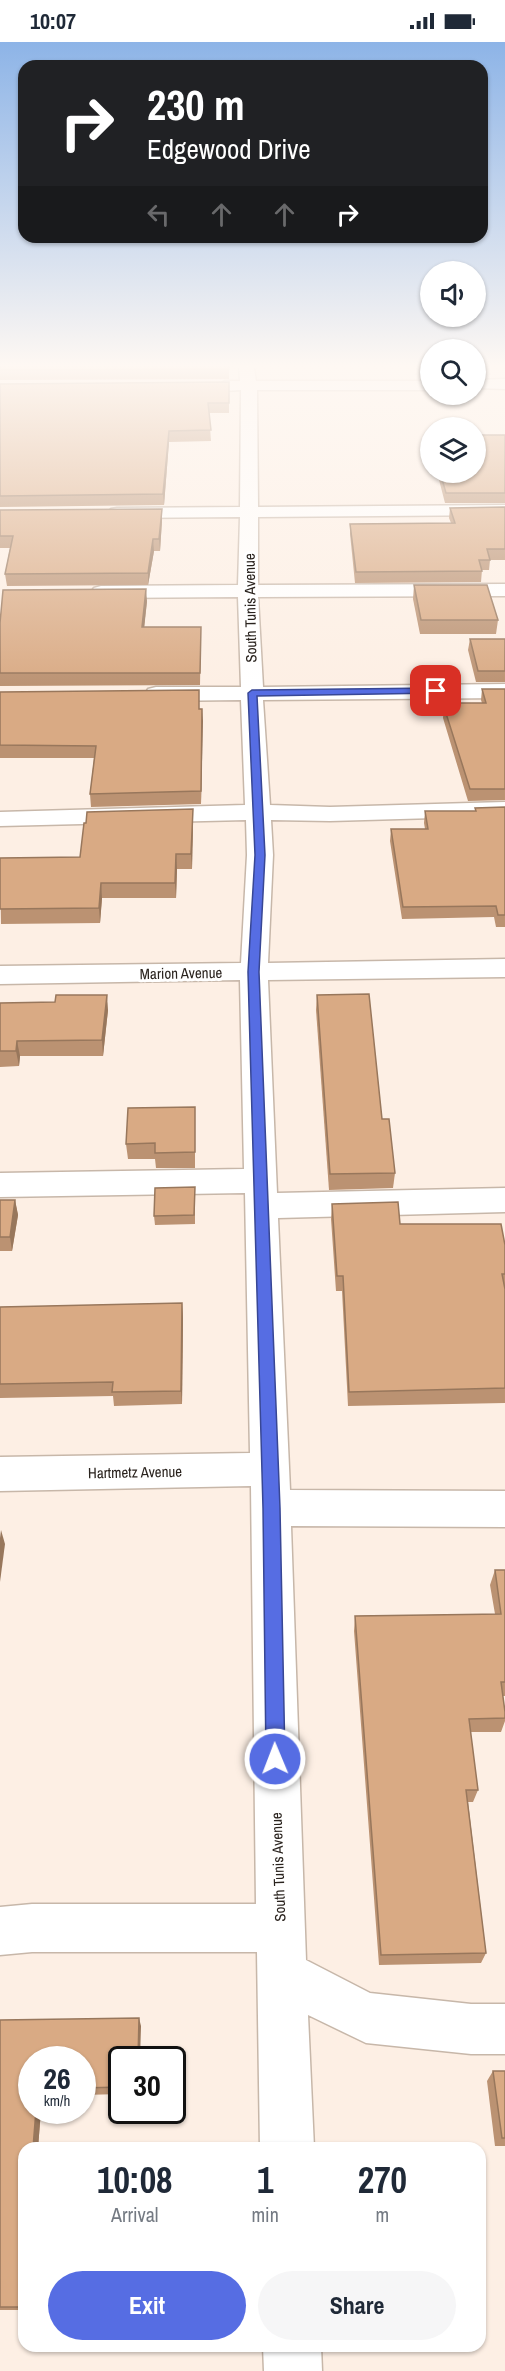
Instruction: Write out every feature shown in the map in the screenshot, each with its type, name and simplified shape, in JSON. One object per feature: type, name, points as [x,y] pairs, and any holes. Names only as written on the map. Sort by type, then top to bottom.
[{"type":"street","name":"South Tunis Avenue","points":[[249,472],[248,591],[260,855],[254,972],[270,1469],[287,2142]]},
{"type":"street","points":[[95,513],[505,510]]},
{"type":"street","points":[[83,593],[505,590]]},
{"type":"street","points":[[138,694],[505,691]]},
{"type":"street","points":[[0,819],[258,812],[330,814],[505,809]]},
{"type":"street","name":"Marion Avenue","points":[[0,975],[505,968]]},
{"type":"street","points":[[0,1185],[505,1200]]},
{"type":"street","name":"Hartmetz Avenue","points":[[0,1474],[270,1469]]},
{"type":"street","points":[[271,1508],[505,1509]]},
{"type":"street","points":[[0,1931],[32,1928],[281,1951],[366,2018],[471,2029],[505,2029]]},
{"type":"street","points":[[292,2352],[293,2371]]},
{"type":"building","points":[[0,472],[165,472],[163,494],[0,496]]},
{"type":"building","points":[[486,472],[505,472],[505,493],[446,493],[443,483],[486,483]]},
{"type":"building","points":[[505,507],[505,549],[487,549],[490,560],[479,560],[482,571],[356,572],[350,524],[455,523],[450,508]]},
{"type":"building","points":[[162,509],[159,539],[153,539],[148,573],[5,574],[13,536],[0,536],[0,510]]},
{"type":"building","points":[[414,585],[487,585],[498,620],[421,620]]},
{"type":"building","points":[[146,589],[142,627],[201,627],[200,673],[0,673],[0,623],[3,590]]},
{"type":"building","points":[[470,639],[505,639],[505,671],[478,671]]},
{"type":"building","points":[[482,689],[505,689],[505,789],[470,789],[444,707],[451,707],[450,703],[486,703]]},
{"type":"building","points":[[199,690],[199,709],[202,709],[201,791],[90,794],[96,746],[0,745],[0,692]]},
{"type":"building","points":[[505,807],[505,915],[498,915],[496,906],[403,907],[391,829],[428,829],[425,811],[476,811],[475,808]]},
{"type":"building","points":[[193,809],[191,854],[176,854],[175,883],[101,883],[99,908],[0,909],[0,858],[80,857],[87,812]]},
{"type":"building","points":[[369,994],[382,1119],[389,1119],[395,1173],[330,1174],[317,995]]},
{"type":"building","points":[[56,995],[107,995],[102,1040],[17,1041],[16,1051],[0,1051],[0,1003],[55,1002]]},
{"type":"building","points":[[195,1107],[195,1152],[155,1153],[155,1143],[126,1144],[128,1108]]},
{"type":"building","points":[[195,1187],[194,1215],[154,1216],[155,1188]]},
{"type":"building","points":[[0,1200],[15,1200],[10,1237],[0,1237]]},
{"type":"building","points":[[398,1202],[400,1224],[501,1224],[505,1245],[505,1274],[502,1274],[505,1289],[505,1388],[349,1392],[343,1276],[337,1276],[332,1204]]},
{"type":"building","points":[[182,1303],[181,1391],[112,1392],[113,1382],[0,1384],[0,1307]]},
{"type":"building","points":[[495,1570],[505,1570],[505,1682],[501,1682],[505,1718],[469,1719],[478,1790],[466,1790],[486,1953],[381,1955],[355,1616],[501,1614]]},
{"type":"building","points":[[139,2018],[138,2046],[108,2046],[108,2087],[96,2088],[96,2046],[18,2046],[18,2124],[35,2124],[33,2142],[18,2142],[18,2307],[0,2307],[0,2020]]},
{"type":"building","points":[[493,2071],[505,2071],[505,2138],[502,2138]]},
{"type":"route","points":[[275,1759],[271,1508],[254,972],[260,855],[252,693],[436,691]]}]
